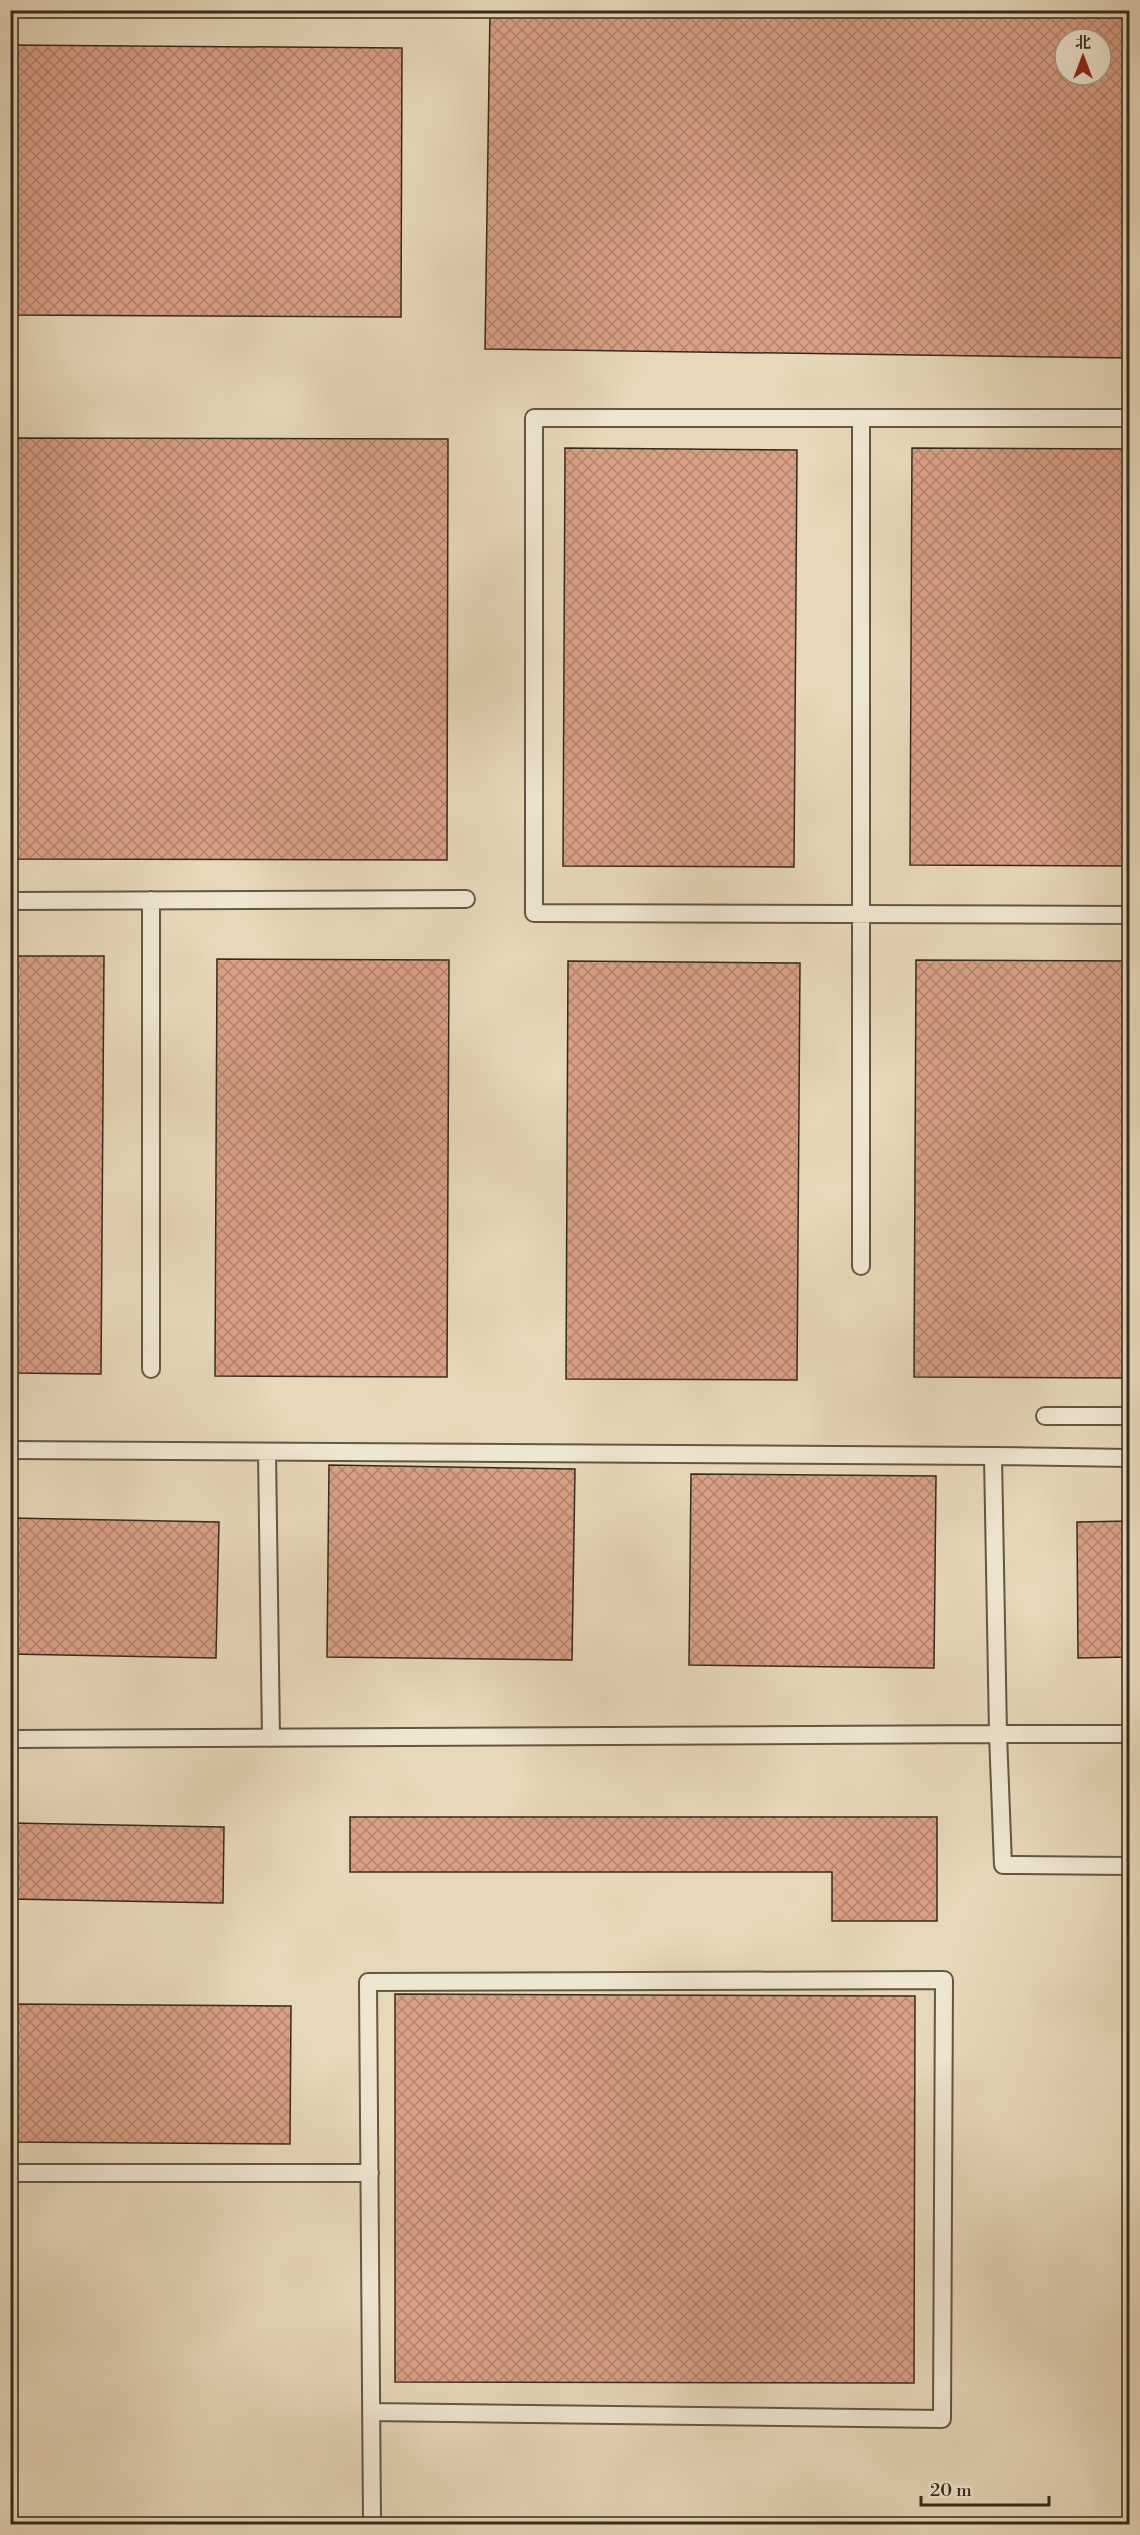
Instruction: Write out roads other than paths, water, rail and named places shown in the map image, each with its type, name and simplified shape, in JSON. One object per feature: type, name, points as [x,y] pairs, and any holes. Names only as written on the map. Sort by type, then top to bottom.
[{"type":"lane","points":[[1130,418],[534,418],[534,913],[1130,915]]},
{"type":"lane","points":[[861,418],[861,1266]]},
{"type":"lane","points":[[10,901],[466,899]]},
{"type":"lane","points":[[151,900],[151,1369]]},
{"type":"lane","points":[[1045,1416],[1130,1416]]},
{"type":"lane","points":[[10,1450],[1130,1458]]},
{"type":"lane","points":[[267,1452],[271,1738]]},
{"type":"lane","points":[[993,1456],[1003,1865],[1130,1866]]},
{"type":"lane","points":[[10,1739],[1130,1734]]},
{"type":"lane","points":[[371,2412],[942,2419],[944,1980],[368,1982],[370,2173],[371,2412],[372,2524]]},
{"type":"lane","points":[[10,2173],[370,2173]]}]
